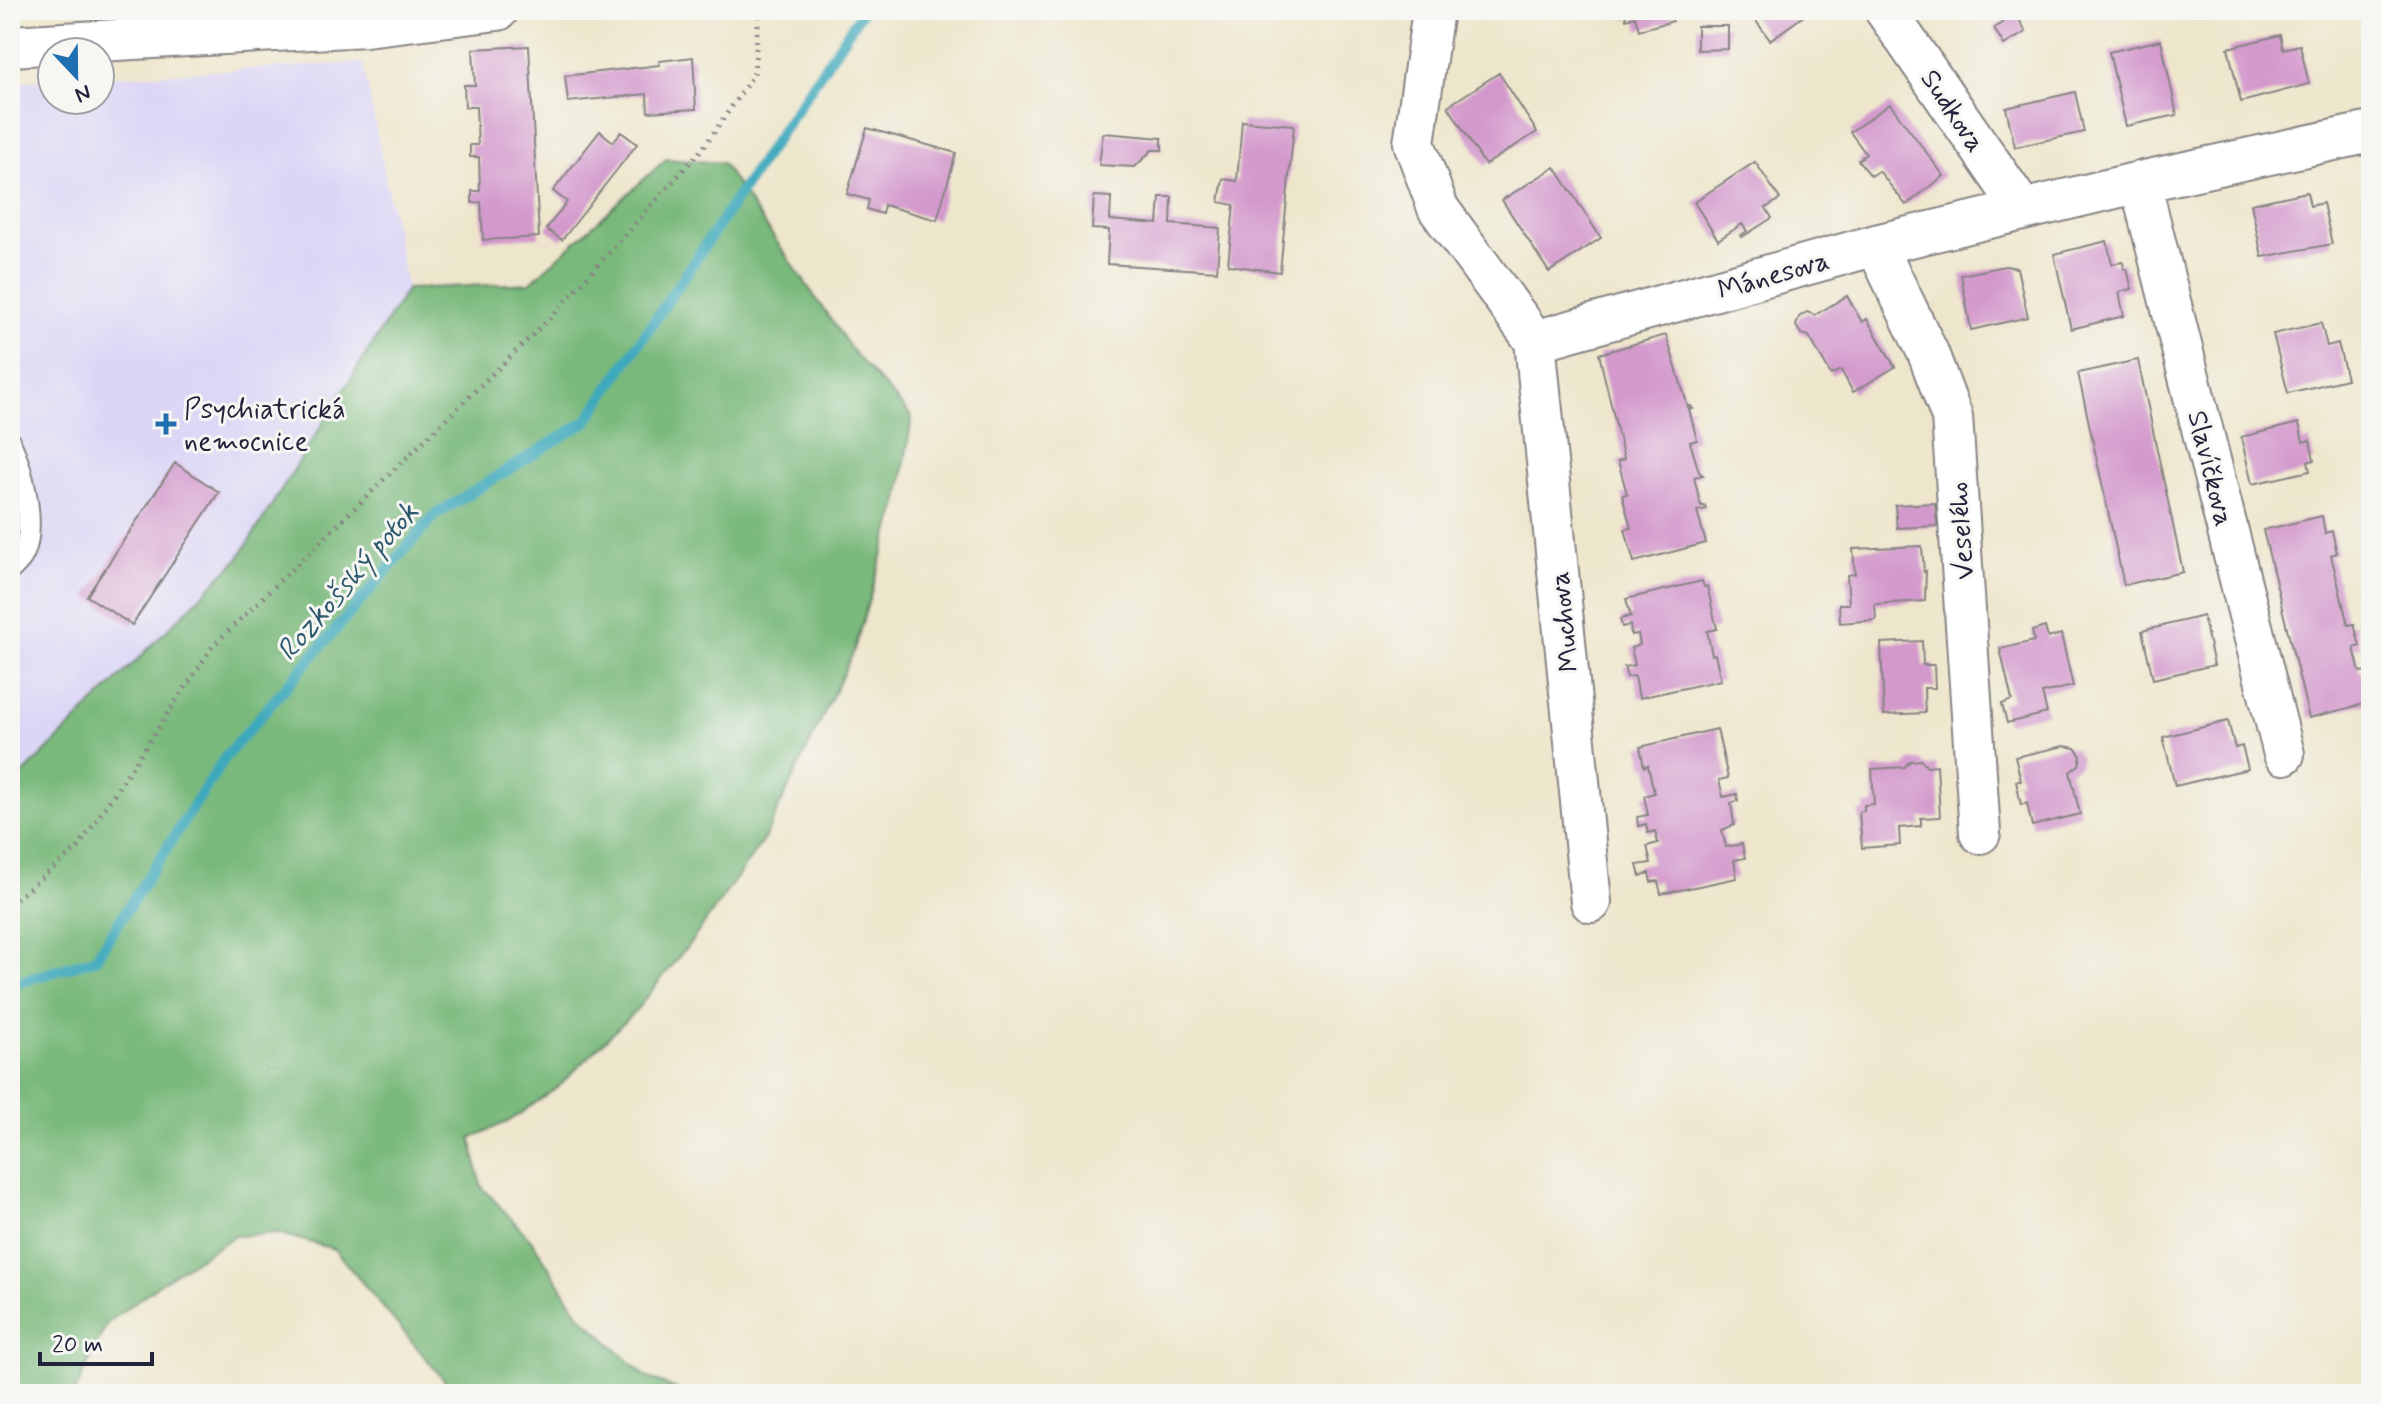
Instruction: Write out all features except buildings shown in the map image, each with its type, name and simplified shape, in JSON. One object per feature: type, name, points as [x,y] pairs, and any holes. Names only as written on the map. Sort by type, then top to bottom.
[{"type":"street","points":[[10,46],[366,26],[498,10]]},
{"type":"street","points":[[1433,10],[1414,143],[1438,208],[1535,341]]},
{"type":"street","name":"Sudkova","points":[[1885,10],[2023,210]]},
{"type":"street","name":"Mánesova","points":[[1535,341],[1876,245],[2140,182],[2371,132]]},
{"type":"street","name":"Slavíčkova","points":[[2140,182],[2284,754]]},
{"type":"street","name":"Veselého","points":[[1876,245],[1928,353],[1952,417],[1980,833]]},
{"type":"street","name":"Muchova","points":[[1535,341],[1591,902]]},
{"type":"lane","points":[[10,442],[24,479],[29,517],[23,555],[10,570]]},
{"type":"path","points":[[10,904],[78,848],[213,646],[553,315],[704,147],[754,74],[759,10]]},
{"type":"shaded area","name":"Psychiatrická nemocnice","points":[[363,63],[407,289],[238,559],[10,787],[10,82],[36,81],[36,116],[116,116],[116,76]]},
{"type":"green space","points":[[666,159],[722,163],[854,353],[912,417],[899,500],[853,653],[764,839],[694,938],[637,1009],[558,1087],[511,1120],[471,1138],[481,1186],[533,1242],[578,1313],[646,1377],[689,1394],[456,1394],[334,1249],[277,1233],[235,1236],[173,1274],[107,1323],[74,1394],[10,1394],[10,787],[238,559],[407,289],[530,283]]},
{"type":"waterway","name":"Rozkošský potok","points":[[10,985],[95,959],[226,756],[435,515],[587,421],[863,10]]},
{"type":"place","name":"Psychiatrická nemocnice","points":[[166,424]]}]
